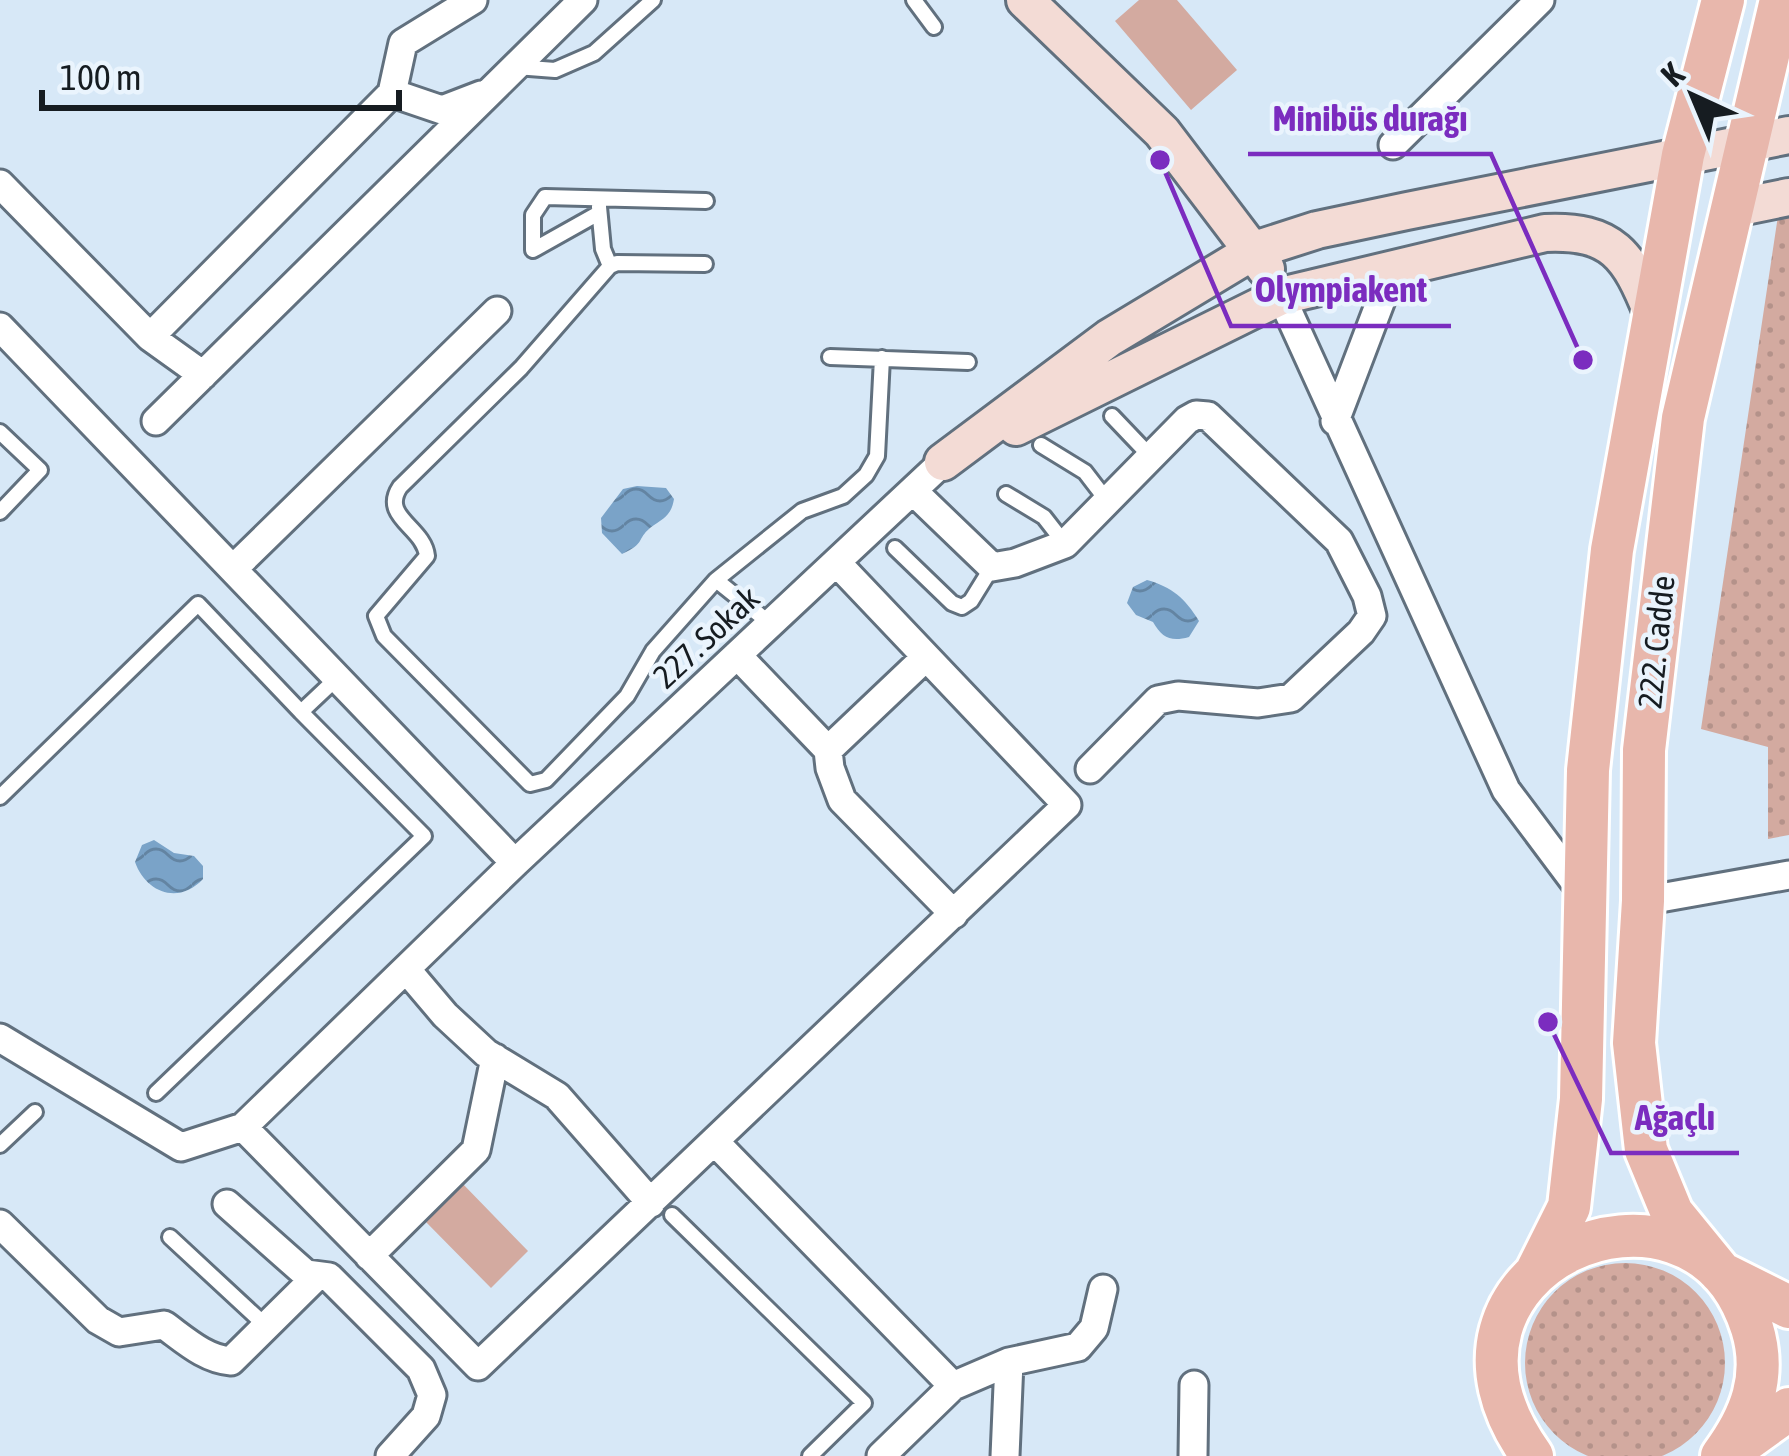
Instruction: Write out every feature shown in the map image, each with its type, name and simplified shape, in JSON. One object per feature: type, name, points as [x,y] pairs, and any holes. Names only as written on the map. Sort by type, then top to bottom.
[{"type":"main road","name":"222. Cadde","points":[[1532,1456],[1509,1425],[1497,1385],[1498,1343],[1511,1304],[1537,1271],[1569,1207],[1581,1099],[1588,770],[1612,550],[1683,155],[1723,0]]},
{"type":"main road","name":"222. Cadde","points":[[1721,1273],[1672,1213],[1646,1150],[1634,1043],[1643,901],[1644,749],[1683,418],[1776,18]]},
{"type":"main road","points":[[1776,18],[1776,62],[1789,84]]},
{"type":"main road","points":[[1537,1271],[1570,1247],[1609,1236],[1650,1236],[1688,1249],[1721,1273],[1789,1307]]},
{"type":"main road","points":[[1721,1273],[1745,1307],[1757,1347],[1757,1388],[1743,1428],[1723,1456]]},
{"type":"main road","points":[[1723,1456],[1789,1409]]},
{"type":"street","points":[[150,337],[392,94],[403,43],[473,0]]},
{"type":"street","points":[[156,422],[583,0]]},
{"type":"street","points":[[1025,0],[1162,132],[1255,250],[1281,296],[1506,790],[1583,893]]},
{"type":"street","points":[[1393,145],[1540,0]]},
{"type":"street","points":[[392,94],[442,110],[491,92]]},
{"type":"street","points":[[943,462],[1109,338],[1255,250],[1318,230],[1789,135]]},
{"type":"street","points":[[0,184],[150,337],[203,375]]},
{"type":"street","points":[[1730,208],[1789,197]]},
{"type":"street","points":[[943,462],[1281,296],[1545,233],[1580,231],[1621,254],[1640,282],[1653,315]]},
{"type":"street","points":[[1335,421],[1394,266]]},
{"type":"street","points":[[233,569],[497,310]]},
{"type":"street","points":[[0,327],[515,863]]},
{"type":"street","points":[[913,491],[992,567],[1015,563],[1065,544],[1187,420],[1196,415],[1214,417],[1339,541],[1372,616],[1291,698],[1258,703],[1178,696],[1158,700],[1090,769]]},
{"type":"street","name":"227. Sokak","points":[[243,1127],[515,863],[943,462]]},
{"type":"street","points":[[0,1038],[181,1147],[243,1127],[478,1366],[662,1209],[715,1142],[1067,805],[838,564]]},
{"type":"street","points":[[738,656],[828,750],[842,800],[954,914]]},
{"type":"street","points":[[828,750],[926,657]]},
{"type":"street","points":[[1643,901],[1789,874]]},
{"type":"street","points":[[406,969],[445,1015],[495,1058],[556,1096],[662,1209]]},
{"type":"street","points":[[369,1256],[476,1150],[495,1058]]},
{"type":"street","points":[[715,1142],[953,1386]]},
{"type":"street","points":[[227,1204],[315,1278]]},
{"type":"street","points":[[0,1224],[98,1320],[118,1332],[164,1325],[224,1362],[231,1361],[315,1278],[329,1277],[421,1369],[432,1395],[426,1416],[390,1456]]},
{"type":"street","points":[[881,1456],[953,1386],[1009,1362],[1078,1347],[1094,1328],[1103,1289]]},
{"type":"street","points":[[1005,1456],[1009,1362]]},
{"type":"street","points":[[1193,1456],[1195,1385]]},
{"type":"lane","points":[[516,67],[555,70],[594,53],[653,0]]},
{"type":"lane","points":[[914,0],[934,28]]},
{"type":"lane","points":[[599,206],[533,250],[533,215],[545,197],[599,206],[706,201]]},
{"type":"lane","points":[[599,206],[610,266]]},
{"type":"lane","points":[[706,264],[610,266],[520,368],[392,498],[394,509],[427,547],[428,556],[376,616],[376,622],[384,636],[530,784],[546,780],[627,696],[653,651],[716,580],[802,511],[843,496],[866,475],[877,456],[882,358]]},
{"type":"lane","points":[[830,357],[968,362]]},
{"type":"lane","points":[[1112,416],[1152,458]]},
{"type":"lane","points":[[0,432],[40,470],[4,500]]},
{"type":"lane","points":[[1041,445],[1085,472],[1108,502]]},
{"type":"lane","points":[[1006,494],[1044,518],[1065,544]]},
{"type":"lane","points":[[895,548],[952,603],[962,607],[992,567]]},
{"type":"lane","points":[[716,580],[772,625]]},
{"type":"lane","points":[[0,797],[198,604],[424,836],[156,1094]]},
{"type":"lane","points":[[301,712],[336,680]]},
{"type":"lane","points":[[0,1145],[35,1112]]},
{"type":"lane","points":[[662,1209],[864,1403],[810,1456]]},
{"type":"lane","points":[[170,1237],[266,1326]]},
{"type":"shaded area","points":[[1139,0],[1177,0],[1237,70],[1191,110],[1115,21]]},
{"type":"shaded area","points":[[1789,207],[1789,835],[1768,839],[1768,747],[1701,729],[1779,209]]},
{"type":"shaded area","points":[[461,1182],[528,1251],[491,1288],[423,1219]]},
{"type":"shaded area","points":[[1625,1263],[1663,1271],[1695,1293],[1717,1325],[1725,1363],[1717,1401],[1695,1433],[1663,1455],[1625,1463],[1587,1455],[1555,1433],[1533,1401],[1525,1363],[1533,1325],[1555,1293],[1587,1271]]},
{"type":"water","points":[[666,488],[674,499],[666,516],[622,554],[602,533],[601,518],[623,489]]},
{"type":"water","points":[[1147,580],[1171,590],[1194,613],[1199,621],[1189,637],[1168,637],[1127,603],[1133,587]]},
{"type":"water","points":[[154,840],[174,853],[194,856],[203,866],[203,879],[184,892],[155,888],[135,862],[142,845]]},
{"type":"place","name":"Olympiakent","points":[[1160,160]]},
{"type":"place","name":"Minibüs durağı","points":[[1583,360]]},
{"type":"place","name":"Ağaçlı","points":[[1548,1022]]}]
